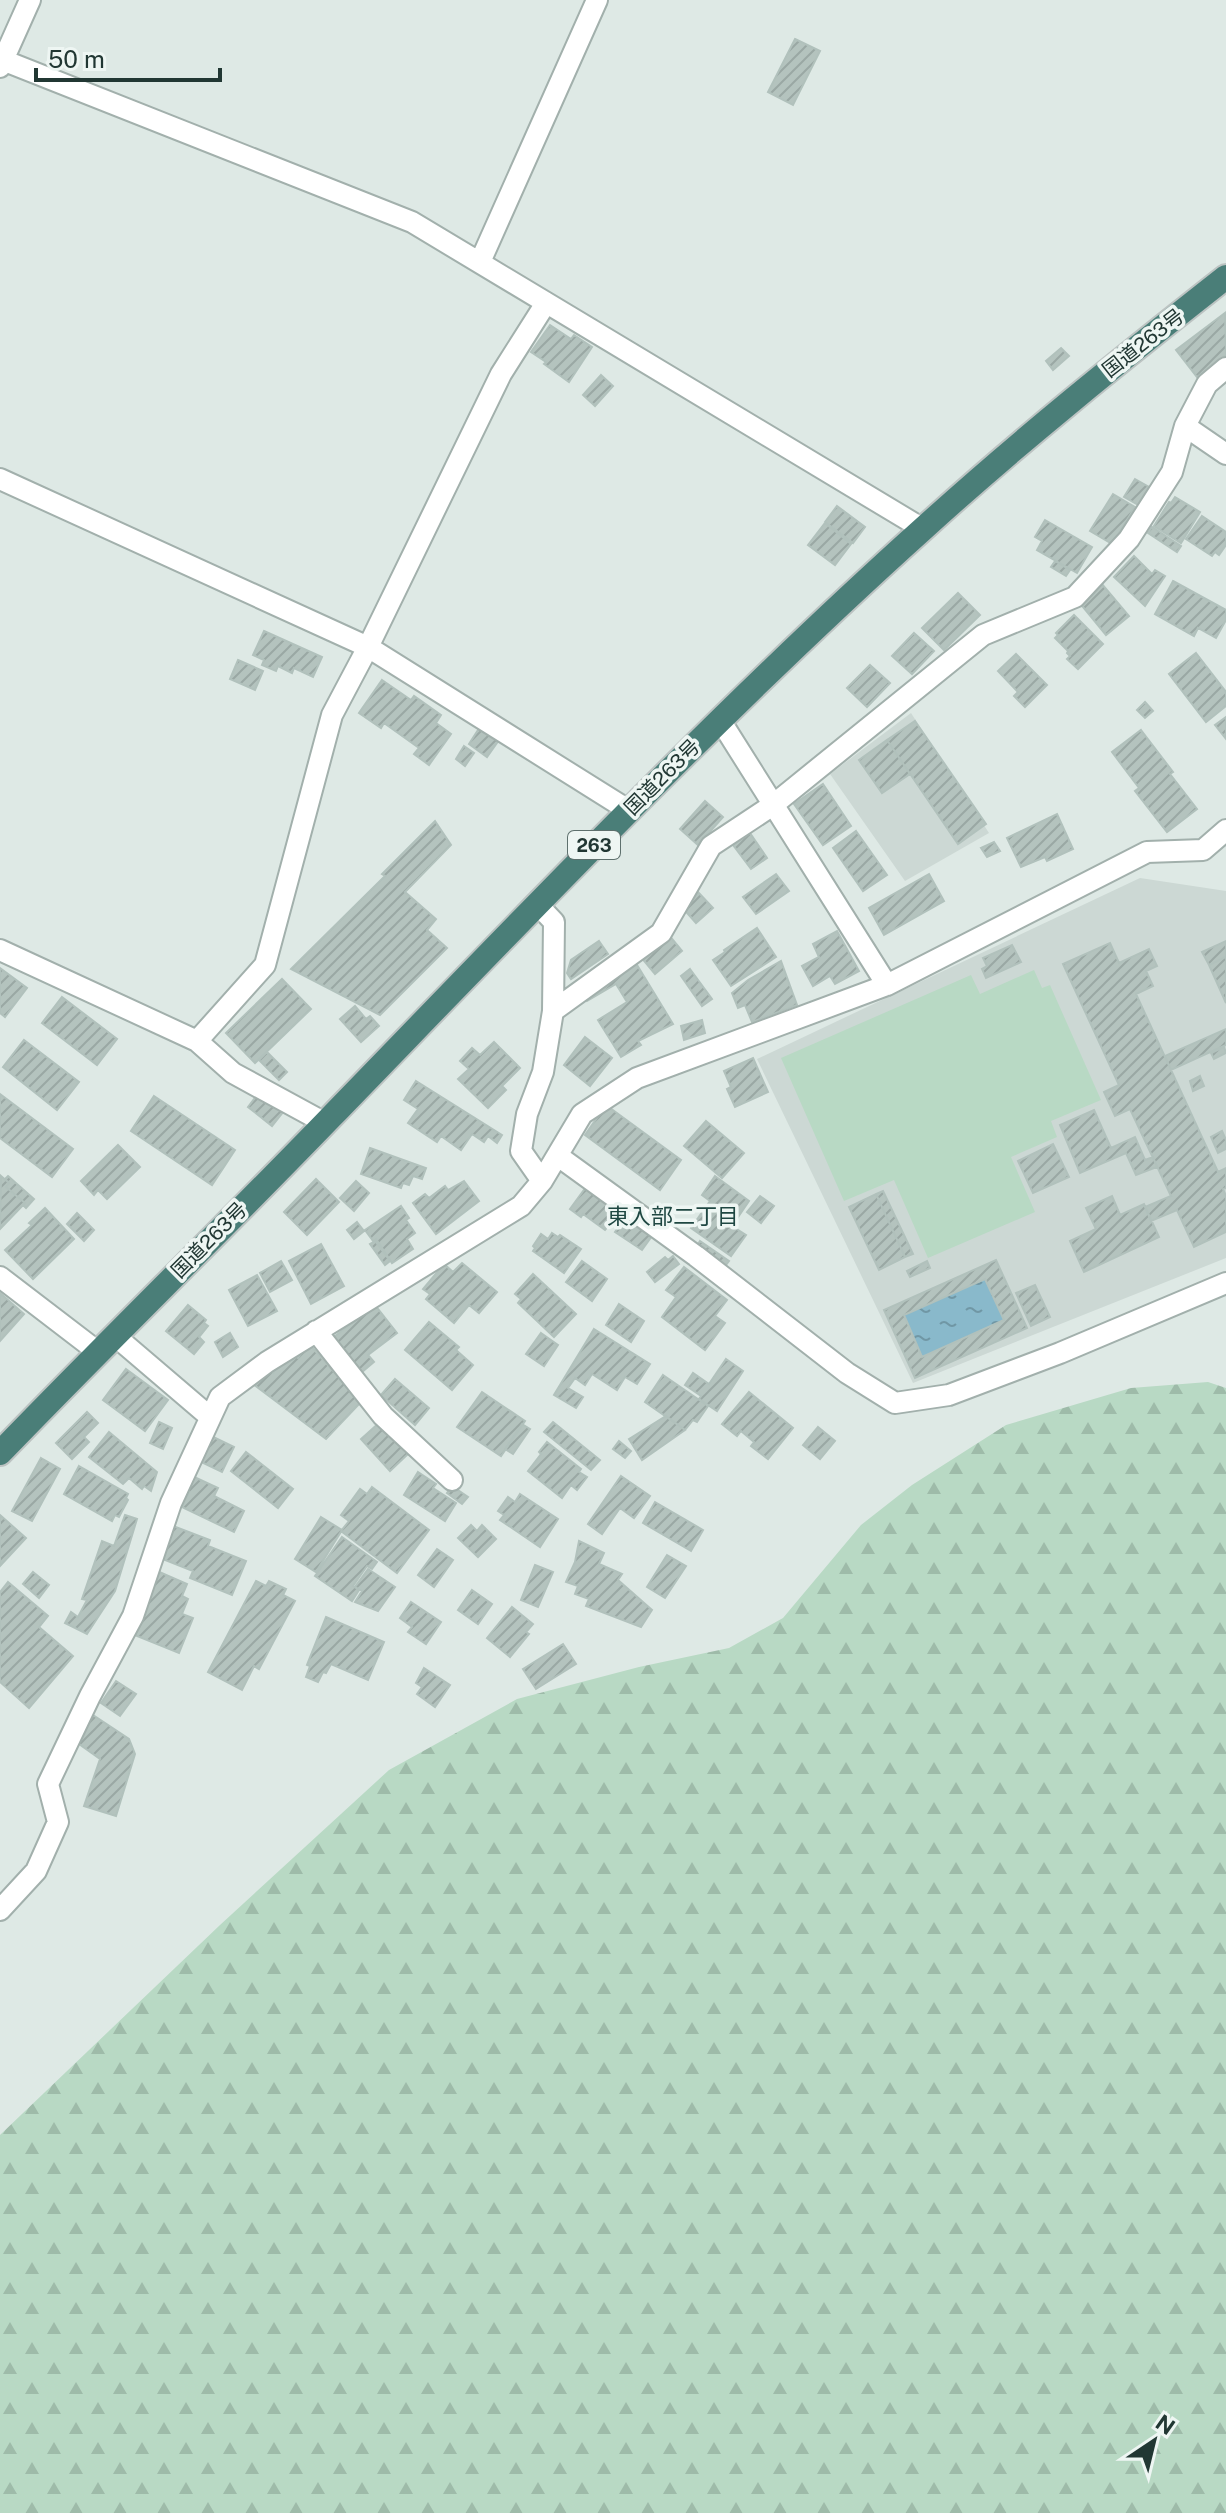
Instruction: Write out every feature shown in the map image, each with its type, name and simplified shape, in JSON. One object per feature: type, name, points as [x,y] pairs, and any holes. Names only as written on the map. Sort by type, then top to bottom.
[{"type":"highway","name":"国道263号","points":[[0,1453],[628,810],[720,720],[923,529],[1073,398],[1226,277]]},
{"type":"street","points":[[30,0],[1,62],[412,222],[923,529]]},
{"type":"street","points":[[480,262],[597,0]]},
{"type":"street","points":[[197,1041],[265,965],[332,715],[501,374],[546,303]]},
{"type":"street","points":[[553,1011],[661,933],[711,846],[773,805],[983,635],[1075,597],[1129,539],[1172,472],[1185,426],[1207,384],[1226,368]]},
{"type":"street","points":[[1185,426],[1226,454]]},
{"type":"street","points":[[0,479],[368,647],[628,810]]},
{"type":"street","points":[[720,720],[887,985]]},
{"type":"street","points":[[0,1910],[36,1871],[58,1822],[48,1784],[133,1616],[171,1503],[220,1397],[267,1362],[521,1206],[542,1181],[582,1114],[637,1078],[887,985],[1147,852],[1203,850],[1226,830]]},
{"type":"street","points":[[537,904],[554,922],[553,1011],[543,1072],[527,1114],[521,1151],[542,1181]]},
{"type":"street","points":[[0,950],[197,1041],[233,1073],[325,1123]]},
{"type":"street","points":[[558,1156],[696,1256],[847,1373],[895,1403],[949,1395],[1060,1353],[1226,1283]]},
{"type":"street","points":[[0,1277],[106,1344],[210,1417]]},
{"type":"street","points":[[316,1331],[383,1416],[452,1480]]},
{"type":"shaded area","points":[[911,713],[989,833],[905,881],[830,774]]},
{"type":"shaded area","points":[[1140,878],[1226,891],[1226,1258],[913,1383],[757,1059]]},
{"type":"green space","points":[[1034,970],[1042,988],[1050,985],[1101,1100],[1051,1121],[1057,1137],[1011,1157],[1035,1212],[928,1258],[894,1180],[844,1201],[781,1058],[971,975],[980,994]]},
{"type":"green space","points":[[1208,1382],[1226,1388],[1226,2513],[0,2513],[0,2135],[220,1925],[389,1770],[517,1699],[639,1667],[729,1648],[783,1618],[861,1525],[912,1485],[1006,1425],[1131,1388]]},
{"type":"water","points":[[985,1279],[1004,1320],[922,1357],[904,1315]]},
{"type":"building","points":[[795,39],[820,51],[793,105],[768,92]]},
{"type":"building","points":[[1225,313],[1226,355],[1197,377],[1176,350]]},
{"type":"building","points":[[550,325],[571,339],[574,335],[592,347],[569,382],[531,352]]},
{"type":"building","points":[[1061,348],[1069,356],[1053,370],[1046,361]]},
{"type":"building","points":[[601,375],[613,386],[595,406],[583,395]]},
{"type":"building","points":[[1135,479],[1151,488],[1140,506],[1124,497]]},
{"type":"building","points":[[1113,494],[1135,507],[1112,544],[1090,531]]},
{"type":"building","points":[[1175,497],[1200,512],[1181,543],[1154,526]]},
{"type":"building","points":[[837,506],[865,527],[853,543],[825,522]]},
{"type":"building","points":[[1202,516],[1226,532],[1226,545],[1219,555],[1215,552],[1212,556],[1186,539]]},
{"type":"building","points":[[1045,520],[1092,547],[1077,573],[1037,550],[1042,541],[1035,537]]},
{"type":"building","points":[[825,523],[851,544],[835,565],[808,545]]},
{"type":"building","points":[[1152,527],[1181,546],[1177,552],[1148,533]]},
{"type":"building","points":[[1134,556],[1152,574],[1155,570],[1165,576],[1145,606],[1114,577]]},
{"type":"building","points":[[1055,561],[1070,570],[1066,576],[1051,567]]},
{"type":"building","points":[[1173,581],[1226,610],[1226,620],[1216,638],[1198,628],[1194,636],[1155,614]]},
{"type":"building","points":[[1101,583],[1129,616],[1106,635],[1078,601]]},
{"type":"building","points":[[958,593],[980,615],[944,650],[922,628]]},
{"type":"building","points":[[1074,615],[1103,644],[1078,669],[1067,659],[1070,656],[1068,651],[1055,638],[1056,633]]},
{"type":"building","points":[[264,631],[322,657],[313,677],[294,668],[292,673],[278,666],[276,671],[262,665],[264,660],[253,655]]},
{"type":"building","points":[[914,633],[934,651],[912,674],[892,656]]},
{"type":"building","points":[[1196,653],[1226,692],[1226,706],[1206,722],[1169,674]]},
{"type":"building","points":[[1016,654],[1047,685],[1025,707],[1014,696],[1018,692],[998,671]]},
{"type":"building","points":[[238,660],[263,671],[255,690],[230,679]]},
{"type":"building","points":[[870,665],[890,683],[867,707],[847,688]]},
{"type":"building","points":[[382,680],[411,700],[414,696],[441,715],[436,723],[451,734],[429,765],[414,754],[419,748],[384,723],[381,728],[359,713]]},
{"type":"building","points":[[1145,702],[1153,711],[1145,718],[1137,710]]},
{"type":"building","points":[[1226,717],[1226,739],[1215,725]]},
{"type":"building","points":[[915,721],[986,824],[958,844],[887,740]]},
{"type":"building","points":[[480,727],[499,740],[487,757],[469,744]]},
{"type":"building","points":[[1141,730],[1197,809],[1167,832],[1135,791],[1139,788],[1112,752]]},
{"type":"building","points":[[887,740],[910,774],[882,793],[859,760]]},
{"type":"building","points":[[464,746],[474,753],[465,766],[456,759]]},
{"type":"building","points":[[823,784],[851,826],[823,845],[794,804]]},
{"type":"building","points":[[705,801],[723,817],[698,845],[680,829]]},
{"type":"building","points":[[1057,814],[1073,849],[1047,861],[1045,857],[1021,867],[1007,838]]},
{"type":"building","points":[[435,821],[451,845],[405,892],[436,919],[427,930],[447,948],[380,1015],[291,969],[385,876],[382,874]]},
{"type":"building","points":[[856,831],[887,875],[863,891],[833,848]]},
{"type":"building","points":[[750,833],[767,858],[751,869],[733,845]]},
{"type":"building","points":[[994,842],[1000,851],[987,857],[981,848]]},
{"type":"building","points":[[776,874],[789,891],[756,914],[743,897]]},
{"type":"building","points":[[929,874],[944,901],[884,935],[869,908]]},
{"type":"building","points":[[697,891],[713,908],[696,923],[681,906]]},
{"type":"building","points":[[757,928],[776,957],[731,986],[713,960]]},
{"type":"building","points":[[837,931],[859,971],[835,984],[830,976],[813,986],[802,966],[819,957],[813,944]]},
{"type":"building","points":[[668,934],[682,951],[655,974],[641,957]]},
{"type":"building","points":[[599,941],[608,954],[571,979],[567,973],[571,960]]},
{"type":"building","points":[[1226,941],[1226,957],[1209,965],[1202,952]]},
{"type":"building","points":[[1110,943],[1119,963],[1149,949],[1157,966],[1146,971],[1153,986],[1136,994],[1218,1172],[1226,1168],[1226,1188],[1223,1189],[1226,1196],[1226,1232],[1194,1247],[1177,1210],[1151,1221],[1145,1207],[1171,1196],[1130,1109],[1115,1116],[1104,1092],[1119,1085],[1063,964]]},
{"type":"building","points":[[1012,945],[1021,962],[986,978],[982,969],[987,966],[983,958]]},
{"type":"building","points":[[1226,957],[1226,1003],[1209,965]]},
{"type":"building","points":[[634,960],[673,1024],[638,1041],[641,1045],[621,1057],[598,1020],[627,1002],[616,984],[587,1001],[581,992]]},
{"type":"building","points":[[781,961],[797,1005],[752,1022],[745,1005],[738,1008],[732,993]]},
{"type":"building","points":[[0,968],[27,988],[5,1017],[0,1013]]},
{"type":"building","points":[[690,969],[712,999],[702,1006],[681,976]]},
{"type":"building","points":[[282,979],[311,1009],[255,1063],[226,1033]]},
{"type":"building","points":[[62,997],[117,1039],[97,1065],[42,1023]]},
{"type":"building","points":[[355,1006],[366,1019],[370,1016],[379,1026],[361,1042],[340,1019]]},
{"type":"building","points":[[702,1020],[705,1033],[684,1040],[681,1026]]},
{"type":"building","points":[[1226,1029],[1226,1045],[1171,1070],[1165,1056]]},
{"type":"building","points":[[585,1037],[612,1058],[590,1086],[564,1065]]},
{"type":"building","points":[[24,1040],[79,1082],[57,1110],[3,1067]]},
{"type":"building","points":[[494,1042],[520,1068],[502,1086],[506,1090],[488,1108],[458,1079],[469,1069],[460,1061],[472,1048],[480,1055]]},
{"type":"building","points":[[1224,1047],[1226,1053],[1214,1059],[1211,1053]]},
{"type":"building","points":[[267,1052],[287,1072],[279,1080],[259,1060]]},
{"type":"building","points":[[753,1058],[768,1092],[735,1107],[724,1071]]},
{"type":"building","points":[[1200,1076],[1204,1086],[1193,1091],[1190,1081]]},
{"type":"building","points":[[416,1081],[502,1135],[497,1143],[488,1136],[484,1142],[472,1134],[461,1150],[441,1136],[437,1142],[408,1123],[418,1109],[404,1100]]},
{"type":"building","points":[[260,1091],[287,1107],[272,1126],[248,1107]]},
{"type":"building","points":[[0,1094],[73,1149],[52,1177],[0,1138]]},
{"type":"building","points":[[154,1096],[235,1150],[212,1185],[131,1131]]},
{"type":"building","points":[[606,1105],[681,1160],[660,1190],[585,1135]]},
{"type":"building","points":[[1094,1110],[1111,1148],[1135,1137],[1145,1160],[1153,1157],[1157,1167],[1136,1175],[1126,1153],[1080,1173],[1060,1125]]},
{"type":"building","points":[[706,1121],[744,1153],[722,1178],[684,1146]]},
{"type":"building","points":[[1222,1131],[1226,1149],[1218,1153],[1211,1137]]},
{"type":"building","points":[[1053,1144],[1069,1177],[1033,1193],[1018,1161]]},
{"type":"building","points":[[118,1145],[140,1167],[107,1199],[98,1190],[94,1195],[81,1181]]},
{"type":"building","points":[[370,1148],[426,1168],[422,1179],[413,1176],[409,1185],[403,1183],[401,1188],[361,1174]]},
{"type":"building","points":[[1,1176],[9,1183],[6,1187],[25,1203],[0,1229]]},
{"type":"building","points":[[8,1176],[34,1199],[26,1208],[25,1203],[6,1187],[9,1183],[5,1179]]},
{"type":"building","points":[[715,1176],[749,1201],[732,1226],[746,1235],[731,1256],[691,1228],[710,1201],[702,1195]]},
{"type":"building","points":[[316,1179],[339,1202],[307,1235],[284,1212]]},
{"type":"building","points":[[356,1181],[369,1193],[354,1211],[340,1198]]},
{"type":"building","points":[[464,1181],[479,1201],[436,1234],[413,1203],[425,1194],[429,1198],[445,1186],[448,1190]]},
{"type":"building","points":[[586,1187],[623,1209],[605,1230],[583,1214],[581,1217],[570,1209]]},
{"type":"building","points":[[883,1191],[913,1254],[905,1257],[876,1194]]},
{"type":"building","points":[[876,1194],[905,1257],[879,1270],[849,1207]]},
{"type":"building","points":[[760,1196],[774,1206],[761,1223],[747,1212]]},
{"type":"building","points":[[1112,1196],[1120,1215],[1144,1204],[1159,1237],[1084,1272],[1070,1241],[1096,1229],[1086,1208]]},
{"type":"building","points":[[401,1206],[415,1233],[407,1239],[413,1249],[392,1263],[376,1239],[373,1241],[365,1230]]},
{"type":"building","points":[[45,1208],[74,1239],[33,1279],[5,1250]]},
{"type":"building","points":[[630,1211],[657,1229],[642,1250],[615,1232]]},
{"type":"building","points":[[77,1213],[94,1230],[84,1241],[67,1224]]},
{"type":"building","points":[[357,1222],[364,1231],[354,1239],[347,1230]]},
{"type":"building","points":[[552,1233],[581,1249],[564,1273],[533,1251],[541,1234],[548,1239]]},
{"type":"building","points":[[375,1241],[390,1261],[385,1265],[370,1244]]},
{"type":"building","points":[[700,1241],[729,1261],[726,1265],[697,1246]]},
{"type":"building","points":[[321,1244],[344,1286],[311,1304],[289,1261]]},
{"type":"building","points":[[673,1256],[679,1264],[655,1282],[647,1272],[665,1257],[668,1260]]},
{"type":"building","points":[[996,1260],[1027,1328],[915,1378],[884,1310]],"holes":[[[985,1279],[1004,1320],[922,1357],[904,1315]]]},
{"type":"building","points":[[281,1261],[292,1280],[270,1292],[260,1273]]},
{"type":"building","points":[[582,1261],[607,1279],[592,1301],[566,1282]]},
{"type":"building","points":[[927,1261],[930,1268],[910,1277],[907,1271]]},
{"type":"building","points":[[462,1263],[497,1292],[479,1313],[469,1305],[454,1323],[426,1299],[430,1294],[423,1289],[444,1264],[453,1272]]},
{"type":"building","points":[[684,1267],[727,1300],[715,1316],[725,1323],[705,1350],[662,1317],[676,1297],[666,1290]]},
{"type":"building","points":[[533,1274],[576,1314],[554,1337],[518,1303],[521,1299],[515,1294]]},
{"type":"building","points":[[257,1275],[277,1311],[248,1326],[229,1290]]},
{"type":"building","points":[[1035,1285],[1050,1317],[1031,1326],[1016,1293]]},
{"type":"building","points":[[0,1293],[24,1314],[0,1341]]},
{"type":"building","points":[[619,1304],[644,1321],[631,1342],[606,1325]]},
{"type":"building","points":[[188,1305],[206,1320],[204,1323],[208,1326],[199,1337],[204,1342],[194,1354],[166,1331]]},
{"type":"building","points":[[375,1305],[397,1333],[368,1355],[374,1362],[362,1372],[334,1337]]},
{"type":"building","points":[[429,1322],[459,1347],[456,1350],[473,1365],[452,1390],[405,1350]]},
{"type":"building","points":[[594,1329],[650,1364],[637,1384],[625,1377],[617,1390],[592,1374],[585,1385],[575,1378],[568,1388],[583,1397],[576,1408],[554,1395]]},
{"type":"building","points":[[230,1333],[238,1347],[223,1357],[215,1342]]},
{"type":"building","points":[[541,1333],[558,1345],[544,1366],[526,1354]]},
{"type":"building","points":[[309,1344],[361,1402],[326,1439],[253,1384],[266,1367],[273,1373],[289,1352],[298,1358]]},
{"type":"building","points":[[726,1359],[743,1371],[717,1411],[685,1385],[693,1373],[709,1384]]},
{"type":"building","points":[[126,1369],[168,1400],[145,1431],[103,1400]]},
{"type":"building","points":[[663,1375],[708,1406],[697,1422],[693,1420],[685,1430],[645,1402]]},
{"type":"building","points":[[395,1379],[429,1408],[415,1425],[381,1395]]},
{"type":"building","points":[[482,1392],[525,1421],[501,1456],[457,1427]]},
{"type":"building","points":[[749,1392],[793,1428],[768,1459],[751,1446],[754,1442],[741,1431],[737,1436],[722,1424]]},
{"type":"building","points":[[87,1412],[98,1423],[84,1437],[89,1442],[72,1459],[56,1443]]},
{"type":"building","points":[[666,1416],[685,1430],[642,1460],[629,1439]]},
{"type":"building","points":[[159,1422],[172,1428],[163,1449],[150,1443]]},
{"type":"building","points":[[553,1422],[600,1460],[591,1470],[544,1432]]},
{"type":"building","points":[[379,1423],[408,1454],[390,1471],[361,1439]]},
{"type":"building","points":[[522,1424],[530,1429],[513,1454],[505,1449]]},
{"type":"building","points":[[818,1427],[835,1441],[820,1459],[803,1445]]},
{"type":"building","points":[[109,1432],[157,1472],[151,1491],[144,1486],[142,1489],[129,1478],[123,1484],[89,1457]]},
{"type":"building","points":[[207,1434],[234,1447],[222,1472],[195,1459]]},
{"type":"building","points":[[619,1441],[631,1451],[625,1458],[613,1449]]},
{"type":"building","points":[[547,1442],[587,1477],[577,1490],[571,1485],[562,1498],[528,1471]]},
{"type":"building","points":[[246,1452],[293,1489],[278,1508],[231,1471]]},
{"type":"building","points":[[41,1458],[60,1469],[32,1521],[12,1511]]},
{"type":"building","points":[[79,1466],[128,1494],[119,1517],[115,1515],[112,1521],[64,1494]]},
{"type":"building","points":[[418,1472],[436,1484],[433,1488],[456,1503],[445,1521],[404,1495]]},
{"type":"building","points":[[192,1476],[218,1488],[214,1496],[244,1511],[234,1532],[182,1507]]},
{"type":"building","points":[[621,1476],[650,1496],[634,1518],[620,1508],[602,1534],[588,1524]]},
{"type":"building","points":[[452,1486],[468,1497],[462,1504],[447,1493]]},
{"type":"building","points":[[372,1487],[429,1530],[397,1573],[341,1531],[349,1521],[341,1515],[360,1489],[367,1494]]},
{"type":"building","points":[[520,1494],[558,1519],[540,1547],[500,1520],[504,1515],[498,1511],[508,1497],[515,1502]]},
{"type":"building","points":[[655,1502],[703,1530],[691,1551],[643,1523]]},
{"type":"building","points":[[0,1515],[26,1538],[0,1566]]},
{"type":"building","points":[[125,1515],[137,1519],[115,1591],[87,1634],[65,1623],[71,1612],[78,1617],[87,1600],[82,1599],[102,1541],[114,1546]]},
{"type":"building","points":[[321,1517],[342,1530],[316,1572],[295,1559]]},
{"type":"building","points":[[471,1525],[477,1531],[482,1525],[496,1539],[478,1557],[458,1538]]},
{"type":"building","points":[[173,1526],[210,1540],[208,1546],[246,1561],[232,1595],[190,1578],[193,1571],[160,1558]]},
{"type":"building","points":[[342,1537],[377,1562],[372,1569],[367,1566],[353,1586],[359,1590],[352,1601],[315,1576]]},
{"type":"building","points":[[579,1541],[604,1553],[599,1564],[622,1574],[618,1580],[652,1610],[641,1627],[586,1606],[589,1599],[575,1594],[578,1586],[566,1582],[575,1562]]},
{"type":"building","points":[[437,1549],[453,1560],[434,1587],[418,1575]]},
{"type":"building","points":[[667,1555],[686,1566],[665,1598],[647,1587]]},
{"type":"building","points":[[535,1565],[553,1572],[538,1607],[521,1600]]},
{"type":"building","points":[[368,1569],[395,1587],[378,1611],[355,1602],[362,1591],[355,1587]]},
{"type":"building","points":[[157,1571],[187,1584],[182,1596],[188,1599],[182,1614],[193,1618],[179,1653],[132,1634]]},
{"type":"building","points":[[33,1572],[49,1585],[39,1598],[23,1584]]},
{"type":"building","points":[[256,1581],[266,1586],[269,1581],[286,1589],[283,1595],[295,1601],[259,1669],[254,1666],[242,1690],[208,1672]]},
{"type":"building","points":[[8,1582],[48,1616],[39,1627],[73,1656],[29,1708],[0,1682],[0,1592]]},
{"type":"building","points":[[472,1590],[492,1604],[478,1624],[458,1610]]},
{"type":"building","points":[[411,1602],[441,1622],[426,1644],[408,1632],[412,1627],[400,1618]]},
{"type":"building","points":[[512,1607],[533,1624],[526,1632],[529,1634],[510,1657],[487,1638]]},
{"type":"building","points":[[326,1617],[384,1642],[368,1680],[331,1664],[318,1682],[306,1677],[310,1666],[307,1665]]},
{"type":"building","points":[[563,1644],[576,1664],[536,1689],[523,1669]]},
{"type":"building","points":[[424,1668],[450,1685],[435,1707],[417,1694],[422,1687],[416,1683]]},
{"type":"building","points":[[116,1681],[136,1694],[120,1716],[101,1703]]},
{"type":"building","points":[[90,1713],[129,1739],[135,1754],[116,1816],[84,1806],[100,1759],[72,1739]]},
{"type":"district","name":"東入部二丁目","points":[[673,1216]]}]
